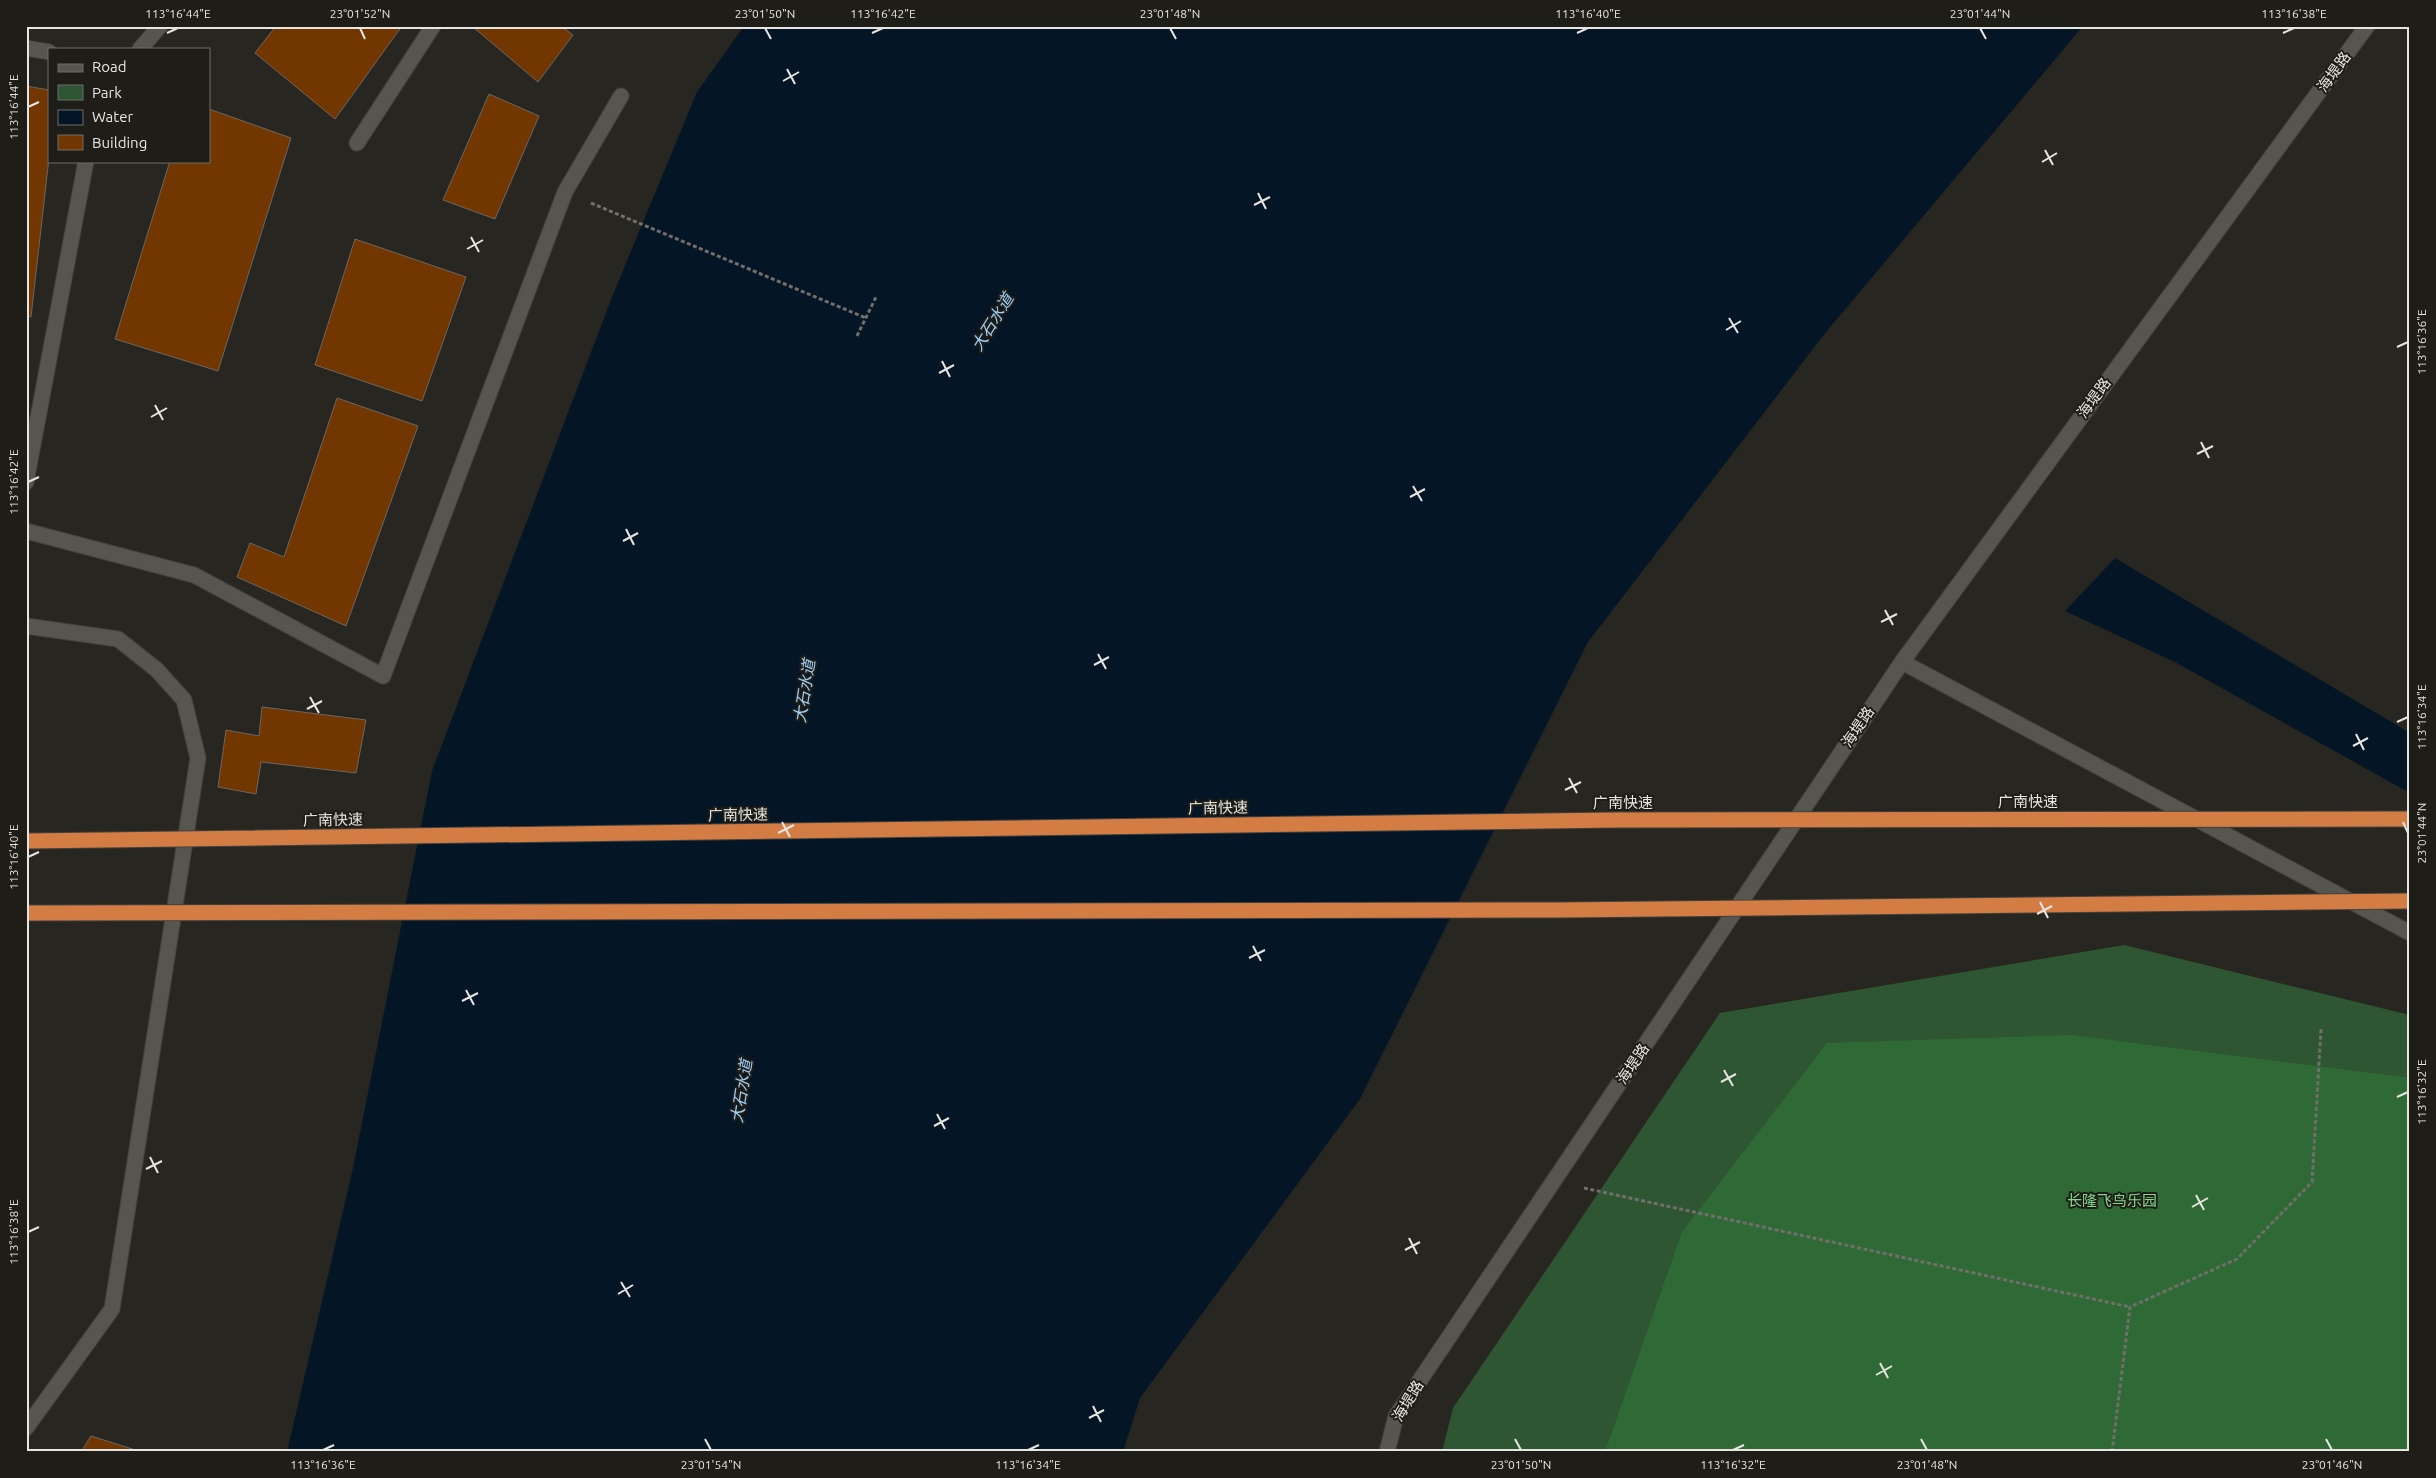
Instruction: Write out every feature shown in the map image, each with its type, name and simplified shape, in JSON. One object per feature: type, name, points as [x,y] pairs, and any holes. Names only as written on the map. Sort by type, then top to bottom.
[{"type":"highway","name":"广南快速","points":[[26,841],[1615,820],[2410,819]]},
{"type":"highway","points":[[26,913],[1558,910],[2410,902]]},
{"type":"street","points":[[141,48],[160,26]]},
{"type":"street","points":[[357,143],[433,26]]},
{"type":"street","name":"海堤路","points":[[1387,1452],[1396,1416],[1902,662],[2367,26]]},
{"type":"street","points":[[26,48],[48,52]]},
{"type":"street","points":[[26,531],[194,575],[383,676],[565,192],[621,96]]},
{"type":"street","points":[[26,482],[86,162]]},
{"type":"street","points":[[26,626],[118,639],[157,670],[184,700],[198,758],[112,1309],[26,1428]]},
{"type":"street","points":[[1902,662],[2410,933]]},
{"type":"path","points":[[565,192],[866,318]]},
{"type":"path","points":[[857,336],[876,297]]},
{"type":"path","points":[[1554,1181],[2130,1307],[2237,1259],[2312,1182],[2321,1029]]},
{"type":"path","points":[[2112,1452],[2130,1307]]},
{"type":"green space","name":"长隆飞鸟乐园","points":[[2124,945],[2410,1015],[2410,1452],[1442,1452],[1453,1408],[1720,1013]]},
{"type":"green space","name":"长隆飞鸟乐园","points":[[2072,1035],[2410,1078],[2410,1452],[1605,1452],[1682,1232],[1827,1043]]},
{"type":"water","name":"大石水道","points":[[744,26],[2083,26],[1826,332],[1588,642],[1360,1099],[1140,1398],[1123,1452],[287,1452],[353,1168],[432,771],[612,297],[697,92]]},
{"type":"water","points":[[2115,558],[2410,733],[2410,793],[2175,662],[2065,611]]},
{"type":"building","points":[[276,26],[402,26],[335,119],[255,53]]},
{"type":"building","points":[[561,26],[573,35],[538,82],[473,27]]},
{"type":"building","points":[[26,86],[48,90],[49,162],[31,317],[26,316]]},
{"type":"building","points":[[489,94],[539,116],[495,219],[443,200]]},
{"type":"building","points":[[210,109],[291,138],[218,371],[115,339],[170,162],[210,162]]},
{"type":"building","points":[[355,239],[466,277],[422,401],[315,365]]},
{"type":"building","points":[[337,398],[418,426],[346,626],[237,577],[250,543],[284,557]]},
{"type":"building","points":[[262,707],[366,720],[356,773],[261,762],[256,794],[218,787],[226,730],[259,736]]},
{"type":"building","points":[[91,1436],[142,1452],[81,1452]]}]
